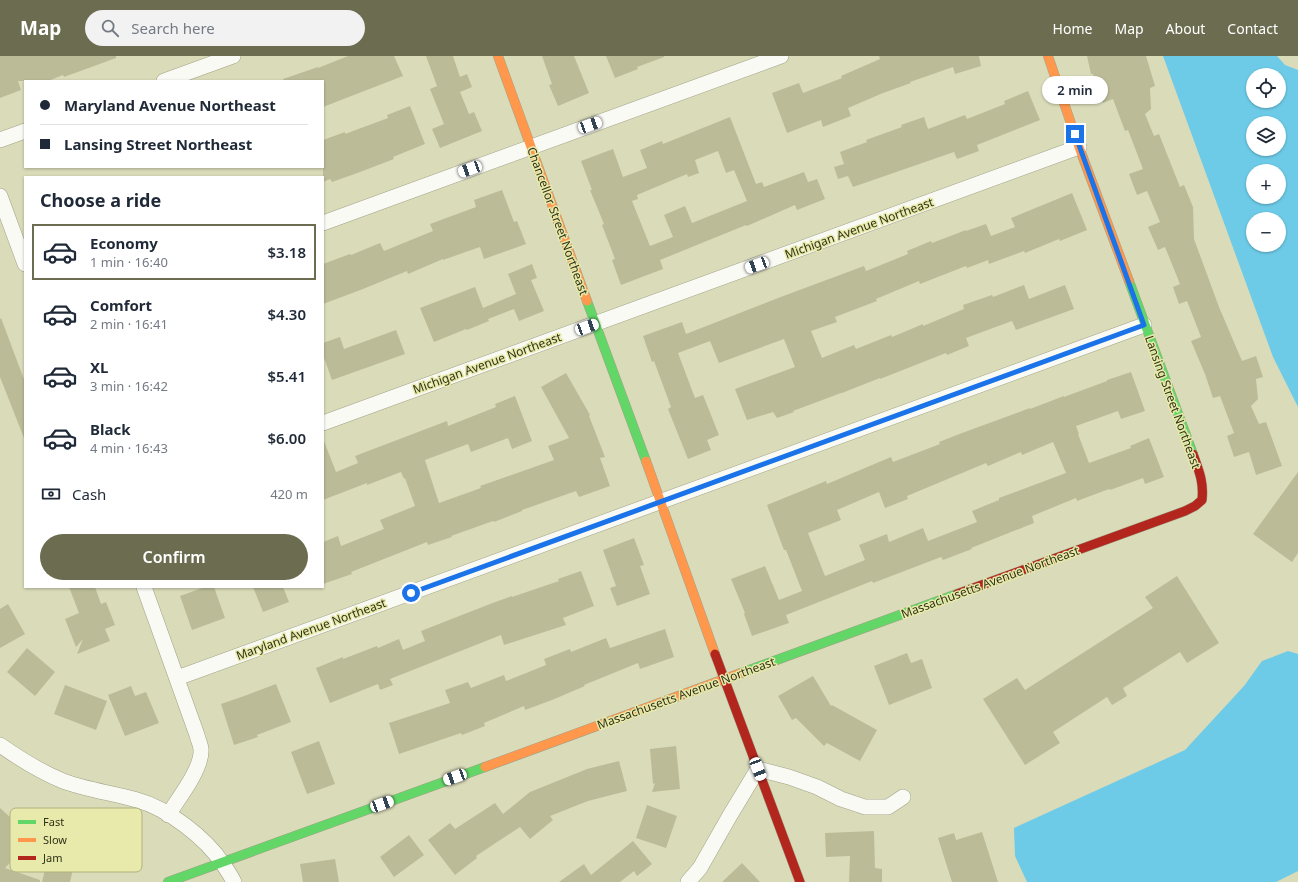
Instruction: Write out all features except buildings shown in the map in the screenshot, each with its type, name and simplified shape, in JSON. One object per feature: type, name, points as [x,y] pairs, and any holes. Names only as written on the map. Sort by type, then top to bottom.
[{"type":"street","points":[[167,80],[232,56]]},
{"type":"street","name":"Chancellor Street Northeast","points":[[498,56],[661,501],[724,679],[800,882]]},
{"type":"street","points":[[324,223],[780,56]]},
{"type":"street","name":"Lansing Street Northeast","points":[[1048,56],[1079,147],[1202,479],[1202,500]]},
{"type":"street","points":[[0,140],[24,131]]},
{"type":"street","name":"Michigan Avenue Northeast","points":[[324,423],[1079,147]]},
{"type":"street","points":[[0,196],[24,261]]},
{"type":"street","name":"Maryland Avenue Northeast","points":[[177,678],[1144,325]]},
{"type":"street","name":"Massachusetts Avenue Northeast","points":[[168,882],[1185,511],[1195,506],[1202,500]]},
{"type":"street","points":[[144,588],[201,750],[200,762],[168,815]]},
{"type":"street","points":[[0,745],[42,771],[65,781],[138,800],[168,815],[189,829],[206,844],[223,863],[234,882]]},
{"type":"street","points":[[688,882],[700,868],[728,817],[758,769],[789,777],[817,787],[841,799],[865,807],[888,807],[903,797]]},
{"type":"water","points":[[1163,56],[1277,56],[1285,65],[1298,70],[1298,407],[1273,357]]},
{"type":"water","points":[[1288,651],[1298,654],[1298,871],[1276,882],[1027,882],[1015,856],[1014,828],[1185,750],[1244,686],[1262,661]]},
{"type":"traffic: fast","points":[[1129,281],[1193,454]]},
{"type":"traffic: fast","points":[[587,301],[646,461]]},
{"type":"traffic: fast","points":[[741,673],[957,594]]},
{"type":"traffic: fast","points":[[168,882],[485,767]]},
{"type":"traffic: slow","points":[[498,56],[587,301]]},
{"type":"traffic: slow","points":[[1048,56],[1079,147],[1129,281]]},
{"type":"traffic: slow","points":[[646,461],[715,654]]},
{"type":"traffic: slow","points":[[485,767],[741,673]]},
{"type":"traffic: jam","points":[[957,594],[1185,511],[1195,506],[1202,500],[1202,488],[1193,454]]},
{"type":"traffic: jam","points":[[715,654],[800,882]]},
{"type":"route","points":[[411,593],[1144,325],[1075,134]]}]
